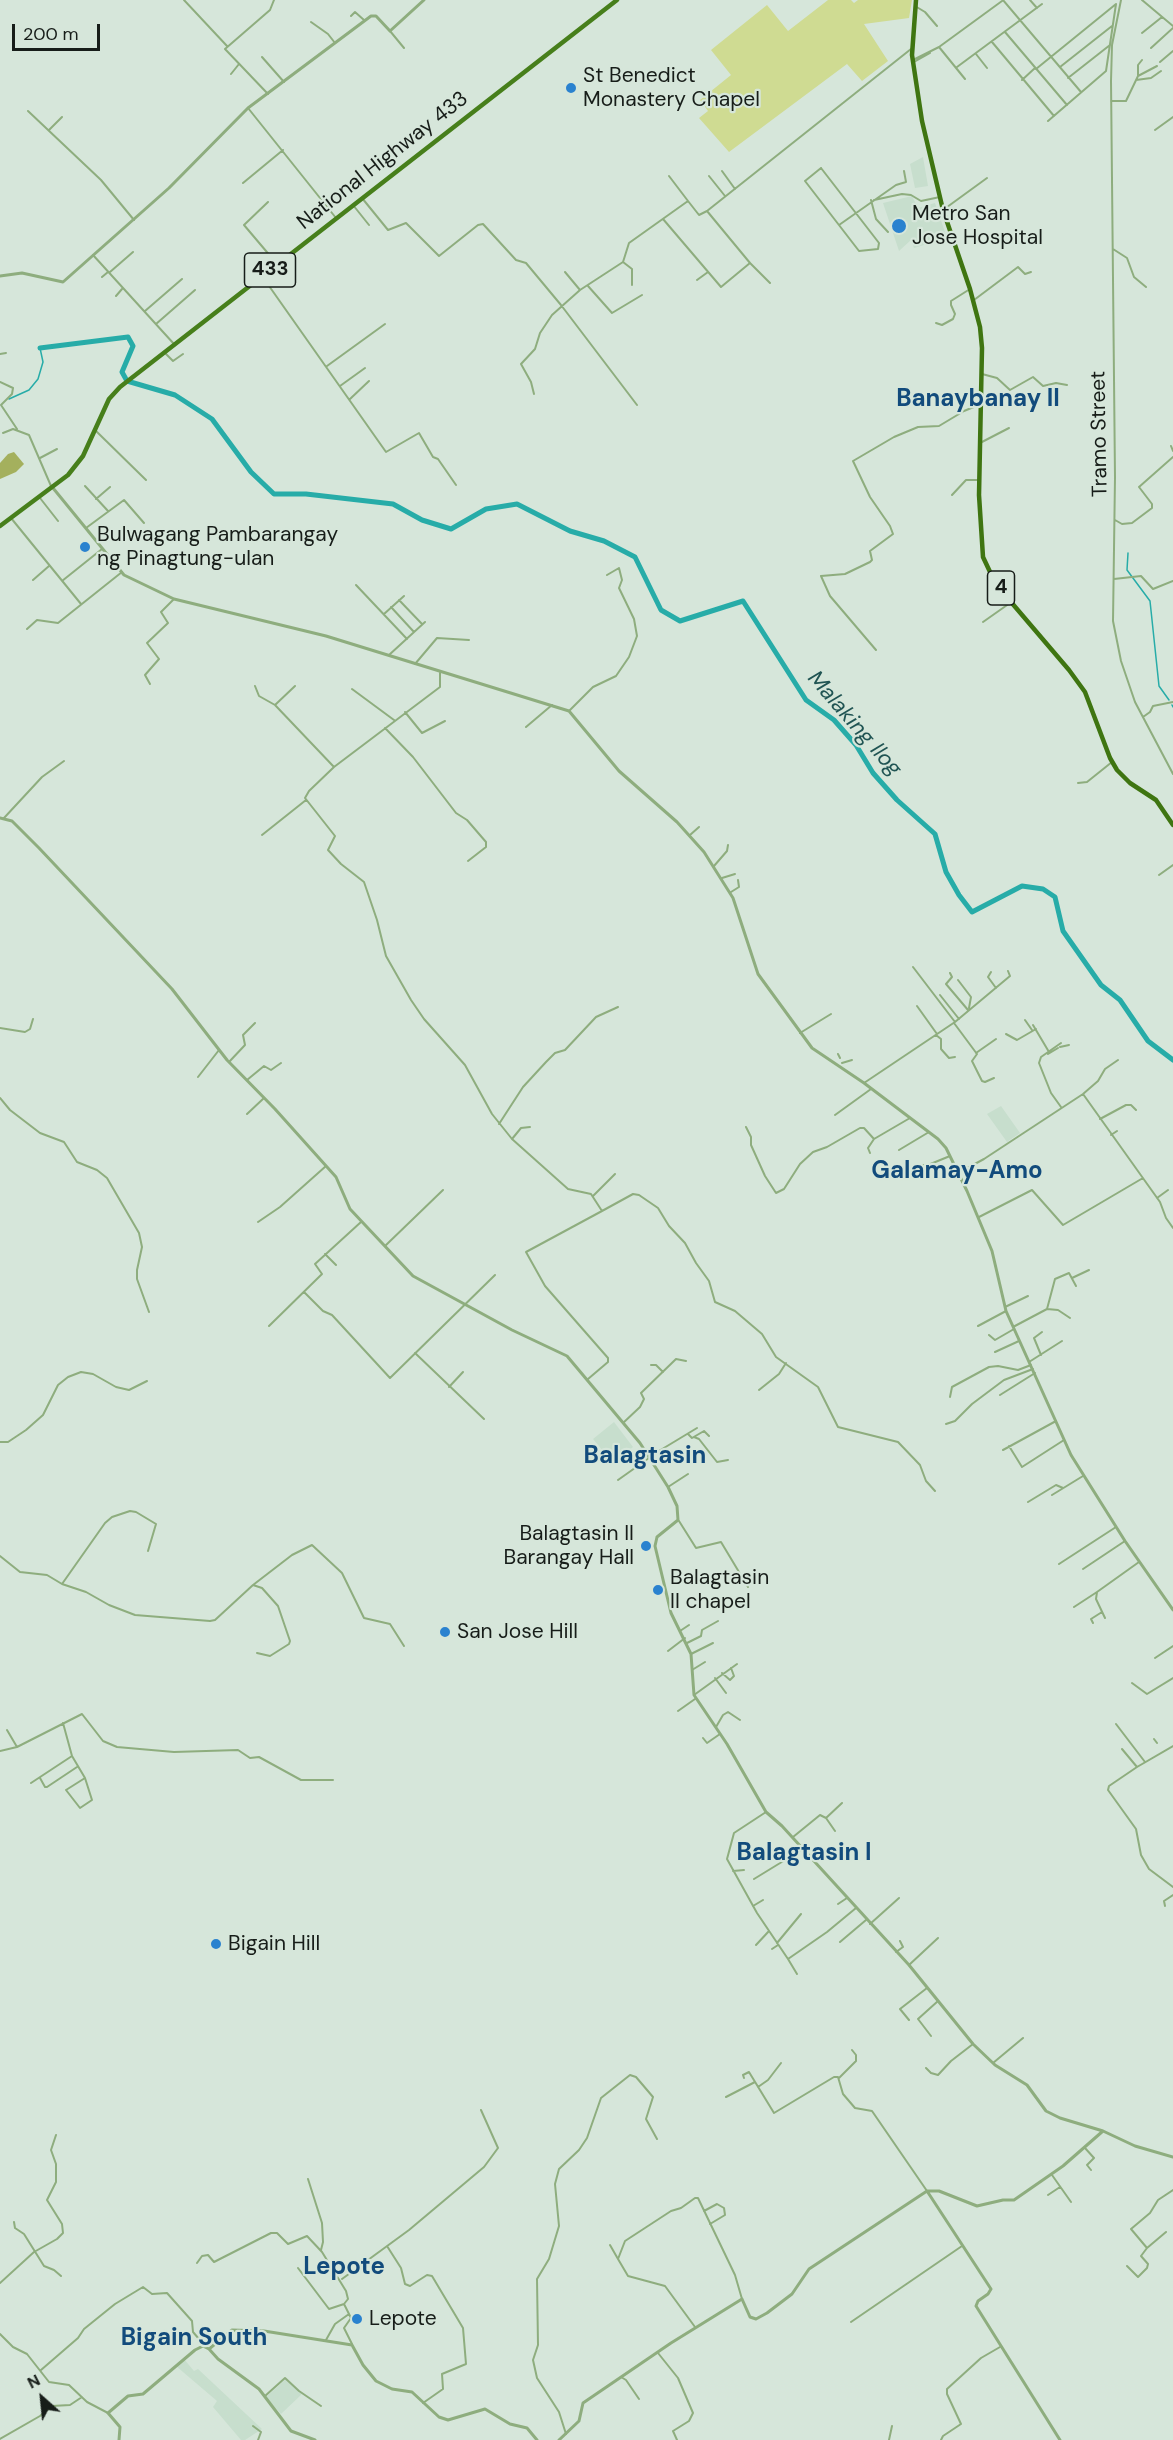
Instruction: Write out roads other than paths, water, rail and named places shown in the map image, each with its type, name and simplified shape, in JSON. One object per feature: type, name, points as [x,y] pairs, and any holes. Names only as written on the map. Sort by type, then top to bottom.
[{"type":"highway","name":"4","points":[[916,0],[912,62],[943,210],[974,300],[980,327],[979,480],[983,557],[991,574],[1011,602],[1085,692],[1112,762],[1125,779],[1156,800],[1173,825]]},
{"type":"main road","name":"National Highway 433","points":[[0,526],[53,488],[80,461],[109,399],[120,387],[617,0]]},
{"type":"street","points":[[184,0],[227,46]]},
{"type":"street","points":[[268,94],[225,49],[270,10],[274,0]]},
{"type":"street","points":[[390,31],[424,0]]},
{"type":"street","points":[[912,62],[939,47],[1004,0],[1081,93]]},
{"type":"street","points":[[1030,0],[1037,8]]},
{"type":"street","name":"Tramo Street","points":[[1121,0],[1112,45],[1111,81],[1115,637],[1120,661],[1135,702],[1173,774]]},
{"type":"street","points":[[1142,0],[1173,27],[1151,48]]},
{"type":"street","points":[[957,68],[1042,4]]},
{"type":"street","points":[[1022,80],[1116,4],[1104,75],[1048,121]]},
{"type":"street","points":[[915,6],[925,12],[937,26]]},
{"type":"street","points":[[351,16],[356,12],[365,21]]},
{"type":"street","points":[[0,276],[22,273],[60,283],[134,220],[248,108],[365,21],[376,16],[404,48]]},
{"type":"street","points":[[1142,33],[1162,16]]},
{"type":"street","points":[[311,22],[329,35],[335,44]]},
{"type":"street","points":[[1060,68],[1112,26]]},
{"type":"street","points":[[1005,32],[1067,105]]},
{"type":"street","points":[[992,42],[1054,116]]},
{"type":"street","points":[[1068,78],[1110,45]]},
{"type":"street","points":[[939,47],[965,79]]},
{"type":"street","points":[[669,176],[699,215],[707,212],[912,49]]},
{"type":"street","points":[[1160,62],[1173,51]]},
{"type":"street","points":[[976,54],[987,68]]},
{"type":"street","points":[[262,57],[284,82]]},
{"type":"street","points":[[1111,101],[1126,101],[1138,76],[1138,65],[1142,60]]},
{"type":"street","points":[[231,74],[239,64]]},
{"type":"street","points":[[1138,76],[1157,66]]},
{"type":"street","points":[[1136,80],[1151,78],[1161,71]]},
{"type":"street","points":[[248,108],[336,218]]},
{"type":"street","points":[[28,111],[101,180],[134,220]]},
{"type":"street","points":[[49,130],[62,117]]},
{"type":"street","points":[[1155,129],[1173,117]]},
{"type":"street","points":[[243,183],[283,150]]},
{"type":"street","points":[[821,168],[879,243],[878,249],[860,252],[838,225],[805,181],[821,168]]},
{"type":"street","points":[[722,171],[735,189]]},
{"type":"street","points":[[838,225],[897,184],[906,182],[904,171]]},
{"type":"street","points":[[709,176],[725,196]]},
{"type":"street","points":[[943,210],[987,178]]},
{"type":"street","points":[[871,201],[902,194],[910,195],[921,201],[940,197]]},
{"type":"street","points":[[362,198],[388,230],[406,223],[439,255],[478,225],[483,224],[516,260],[526,263],[637,405]]},
{"type":"street","points":[[534,394],[531,382],[521,364],[535,349],[540,333],[561,305],[623,262],[629,243],[688,201]]},
{"type":"street","points":[[871,201],[876,219],[888,232]]},
{"type":"street","points":[[268,202],[244,225],[277,264]]},
{"type":"street","points":[[353,205],[369,225]]},
{"type":"street","points":[[707,212],[770,284]]},
{"type":"street","points":[[663,219],[721,287],[750,263]]},
{"type":"street","points":[[1113,249],[1126,258],[1134,277],[1146,287]]},
{"type":"street","points":[[102,277],[133,252]]},
{"type":"street","points":[[93,255],[174,345]]},
{"type":"street","points":[[623,262],[632,270],[632,285]]},
{"type":"street","points":[[974,300],[1016,268],[1020,267],[1027,274],[1031,272]]},
{"type":"street","points":[[565,272],[580,290]]},
{"type":"street","points":[[697,280],[708,272]]},
{"type":"street","points":[[262,276],[386,452],[419,433],[433,458],[438,459],[456,485]]},
{"type":"street","points":[[145,311],[182,279]]},
{"type":"street","points":[[588,286],[612,313],[642,295]]},
{"type":"street","points":[[116,296],[123,288]]},
{"type":"street","points":[[936,324],[942,325],[953,319],[955,314],[951,301],[970,289]]},
{"type":"street","points":[[156,324],[195,290]]},
{"type":"street","points":[[327,366],[385,324]]},
{"type":"street","points":[[165,352],[173,361],[183,354]]},
{"type":"street","points":[[0,354],[6,353]]},
{"type":"street","points":[[340,386],[365,368]]},
{"type":"street","points":[[981,374],[997,378],[1010,390],[1033,377],[1043,386],[1056,383],[1067,385]]},
{"type":"street","points":[[350,399],[369,381]]},
{"type":"street","points":[[0,382],[13,388],[12,394],[1,405],[17,429],[32,438],[53,488],[128,578],[174,599],[326,636],[569,711],[619,771],[690,835],[731,892],[758,974],[812,1048],[864,1083],[942,1143],[958,1173],[992,1251],[1006,1309],[1064,1440],[1139,1563],[1173,1610]]},
{"type":"street","points":[[876,650],[830,596],[821,576],[845,574],[870,562],[872,560],[870,551],[892,534],[890,526],[870,497],[853,461],[916,427],[939,426],[981,404]]},
{"type":"street","points":[[980,443],[1009,428]]},
{"type":"street","points":[[3,433],[17,429]]},
{"type":"street","points":[[96,431],[146,480]]},
{"type":"street","points":[[1171,446],[1173,451]]},
{"type":"street","points":[[40,458],[57,449]]},
{"type":"street","points":[[1115,520],[1122,524],[1132,523],[1152,508],[1152,504],[1139,487],[1173,457]]},
{"type":"street","points":[[952,495],[966,480],[979,480]]},
{"type":"street","points":[[85,486],[108,511]]},
{"type":"street","points":[[96,499],[110,487]]},
{"type":"street","points":[[40,498],[58,521]]},
{"type":"street","points":[[86,528],[125,501],[144,523]]},
{"type":"street","points":[[11,518],[81,604]]},
{"type":"street","points":[[62,581],[103,548]]},
{"type":"street","points":[[33,580],[50,566]]},
{"type":"street","points":[[569,711],[593,687],[616,676],[629,657],[638,636],[634,619],[620,588],[622,580],[619,568],[607,575]]},
{"type":"street","points":[[27,629],[37,620],[58,623],[122,572]]},
{"type":"street","points":[[1114,579],[1141,576],[1152,589],[1173,581]]},
{"type":"street","points":[[356,585],[407,639]]},
{"type":"street","points":[[384,614],[404,596]]},
{"type":"street","points":[[150,684],[145,675],[159,659],[147,644],[168,623],[161,613],[174,599]]},
{"type":"street","points":[[388,656],[423,623],[399,600]]},
{"type":"street","points":[[984,622],[1011,602]]},
{"type":"street","points":[[391,607],[414,632]]},
{"type":"street","points":[[415,664],[437,638],[469,640]]},
{"type":"street","points":[[262,835],[306,800],[309,791],[334,767],[405,711],[440,687],[440,673]]},
{"type":"street","points":[[255,686],[259,696],[275,705],[334,767]]},
{"type":"street","points":[[275,705],[296,686]]},
{"type":"street","points":[[352,689],[394,720]]},
{"type":"street","points":[[1143,717],[1156,705],[1173,702]]},
{"type":"street","points":[[526,727],[552,705]]},
{"type":"street","points":[[405,711],[422,733],[445,721]]},
{"type":"street","points":[[385,728],[413,757],[456,813],[467,820],[486,842],[486,847],[468,861]]},
{"type":"street","points":[[64,761],[42,777],[2,818],[12,821],[39,848],[172,989],[229,1062],[339,1182],[350,1209],[413,1276],[572,1360],[649,1457],[668,1486],[677,1506],[678,1520],[696,1548],[721,1542],[748,1587]]},
{"type":"street","points":[[1078,783],[1087,782],[1112,762]]},
{"type":"street","points":[[306,800],[335,836],[328,850],[341,864],[364,882],[380,929],[386,956],[411,1000],[465,1065],[499,1124],[562,1185],[568,1189],[589,1193],[602,1211]]},
{"type":"street","points":[[690,835],[699,827]]},
{"type":"street","points":[[714,866],[727,851],[728,845]]},
{"type":"street","points":[[1160,875],[1173,865]]},
{"type":"street","points":[[722,878],[735,874]]},
{"type":"street","points":[[731,892],[738,888],[738,880]]},
{"type":"street","points":[[913,967],[956,1021]]},
{"type":"street","points":[[864,1083],[956,1021],[1010,976],[1008,970]]},
{"type":"street","points":[[991,972],[988,978],[996,988]]},
{"type":"street","points":[[950,973],[951,977],[946,984],[969,1009]]},
{"type":"street","points":[[958,980],[971,997],[969,1009]]},
{"type":"street","points":[[940,995],[976,1053]]},
{"type":"street","points":[[917,1006],[940,1040],[941,1049],[949,1058],[955,1057]]},
{"type":"street","points":[[499,1124],[524,1088],[555,1053],[565,1050],[596,1017],[618,1007]]},
{"type":"street","points":[[800,1033],[831,1014]]},
{"type":"street","points":[[0,1028],[25,1032],[30,1029],[33,1019]]},
{"type":"street","points":[[1025,1020],[1034,1030],[1047,1053]]},
{"type":"street","points":[[229,1062],[245,1045],[243,1035],[255,1023]]},
{"type":"street","points":[[1033,1025],[1034,1030]]},
{"type":"street","points":[[1006,1034],[1017,1040],[1034,1030]]},
{"type":"street","points":[[994,1078],[982,1081],[972,1061],[976,1053],[996,1039]]},
{"type":"street","points":[[1061,1108],[1051,1093],[1039,1060],[1060,1046],[1069,1045]]},
{"type":"street","points":[[198,1077],[219,1050]]},
{"type":"street","points":[[838,1054],[841,1061],[839,1067]]},
{"type":"street","points":[[841,1061],[852,1060]]},
{"type":"street","points":[[958,1173],[984,1159],[1083,1094],[1098,1081],[1105,1069],[1118,1060]]},
{"type":"street","points":[[247,1080],[264,1066],[271,1070],[281,1063]]},
{"type":"street","points":[[835,1115],[871,1089]]},
{"type":"street","points":[[1083,1094],[1158,1198],[1173,1228]]},
{"type":"street","points":[[0,1098],[6,1106],[40,1133],[64,1142],[77,1162],[97,1170],[107,1178],[138,1233],[142,1247],[137,1279],[149,1312]]},
{"type":"street","points":[[247,1114],[264,1098]]},
{"type":"street","points":[[1100,1119],[1129,1104],[1136,1110]]},
{"type":"street","points":[[870,1153],[868,1148],[874,1139],[910,1118]]},
{"type":"street","points":[[512,1139],[521,1128],[530,1127]]},
{"type":"street","points":[[746,1127],[765,1176],[775,1193],[784,1189],[800,1164],[813,1152],[825,1149],[860,1128],[864,1128],[874,1139]]},
{"type":"street","points":[[1111,1135],[1117,1131]]},
{"type":"street","points":[[899,1150],[929,1132]]},
{"type":"street","points":[[921,1165],[928,1165],[950,1156]]},
{"type":"street","points":[[258,1222],[280,1207],[326,1166]]},
{"type":"street","points":[[593,1196],[615,1174]]},
{"type":"street","points":[[978,1217],[1032,1190],[1063,1225],[1143,1178]]},
{"type":"street","points":[[385,1246],[443,1190]]},
{"type":"street","points":[[1158,1198],[1168,1190]]},
{"type":"street","points":[[588,1379],[608,1362],[608,1358],[545,1286],[526,1252],[633,1194],[639,1195],[658,1208],[669,1226],[685,1243],[709,1281],[715,1302],[735,1311],[762,1334],[773,1354],[818,1387],[838,1426],[901,1444],[920,1465],[926,1482],[935,1491]]},
{"type":"street","points":[[269,1326],[322,1274],[315,1264],[361,1222]]},
{"type":"street","points":[[325,1254],[336,1265]]},
{"type":"street","points":[[1072,1278],[1089,1270]]},
{"type":"street","points":[[1047,1309],[1052,1294],[1053,1280],[1069,1273],[1076,1286]]},
{"type":"street","points":[[304,1292],[323,1311],[332,1315],[388,1378],[392,1377],[495,1275]]},
{"type":"street","points":[[978,1326],[1028,1296]]},
{"type":"street","points":[[989,1335],[993,1340],[1047,1309],[1058,1310],[1070,1318]]},
{"type":"street","points":[[1041,1355],[1034,1338],[1042,1332]]},
{"type":"street","points":[[995,1352],[1019,1341]]},
{"type":"street","points":[[946,1424],[953,1422],[972,1404],[1004,1380],[1031,1365],[1062,1341]]},
{"type":"street","points":[[415,1353],[484,1419]]},
{"type":"street","points":[[623,1423],[640,1407],[644,1399],[641,1393],[676,1359],[686,1361]]},
{"type":"street","points":[[759,1390],[779,1374],[786,1363]]},
{"type":"street","points":[[651,1365],[656,1365],[663,1372]]},
{"type":"street","points":[[950,1397],[952,1387],[988,1367],[998,1366],[1018,1370],[1031,1365]]},
{"type":"street","points":[[0,1442],[8,1442],[43,1415],[58,1385],[68,1377],[81,1372],[93,1374],[116,1387],[129,1390],[147,1381]]},
{"type":"street","points":[[449,1387],[464,1372]]},
{"type":"street","points":[[1000,1395],[1035,1373]]},
{"type":"street","points":[[1003,1450],[1056,1421]]},
{"type":"street","points":[[618,1480],[649,1457],[697,1428]]},
{"type":"street","points":[[694,1437],[704,1431],[709,1436]]},
{"type":"street","points":[[688,1434],[691,1438],[699,1439],[717,1462],[728,1460]]},
{"type":"street","points":[[1009,1446],[1022,1467],[1064,1440]]},
{"type":"street","points":[[668,1486],[688,1474]]},
{"type":"street","points":[[1052,1495],[1084,1476]]},
{"type":"street","points":[[1028,1502],[1056,1485],[1063,1488]]},
{"type":"street","points":[[62,1584],[105,1523],[112,1517],[130,1511],[156,1524],[148,1551]]},
{"type":"street","points":[[678,1520],[657,1537],[655,1546],[670,1609],[691,1654],[695,1697],[716,1727],[766,1812],[793,1837],[909,1965],[973,2044],[993,2063],[1027,2085],[1050,2114],[1103,2131],[1136,2146],[1173,2157]]},
{"type":"street","points":[[1059,1564],[1116,1527]]},
{"type":"street","points":[[1083,1569],[1125,1541]]},
{"type":"street","points":[[0,1556],[20,1572],[41,1573],[135,1615],[210,1621],[292,1555],[312,1545],[342,1573],[364,1618],[390,1624],[404,1646]]},
{"type":"street","points":[[1074,1607],[1139,1563]]},
{"type":"street","points":[[254,1585],[262,1588],[278,1606],[290,1641],[290,1644],[270,1656],[257,1653]]},
{"type":"street","points":[[1097,1592],[1096,1599],[1105,1618]]},
{"type":"street","points":[[1093,1623],[1091,1619],[1102,1612]]},
{"type":"street","points":[[668,1651],[701,1636],[702,1630],[718,1621]]},
{"type":"street","points":[[680,1630],[689,1625]]},
{"type":"street","points":[[691,1654],[713,1643]]},
{"type":"street","points":[[1155,1658],[1173,1646]]},
{"type":"street","points":[[692,1670],[705,1662]]},
{"type":"street","points":[[678,1711],[715,1678],[737,1664]]},
{"type":"street","points":[[722,1673],[728,1680],[733,1677],[731,1668]]},
{"type":"street","points":[[715,1678],[726,1693]]},
{"type":"street","points":[[1132,1683],[1147,1694],[1173,1678]]},
{"type":"street","points":[[716,1727],[728,1712],[740,1720]]},
{"type":"street","points":[[0,1751],[17,1747],[82,1714],[103,1741],[117,1747],[174,1752],[238,1750],[250,1758],[259,1757],[301,1780],[333,1780]]},
{"type":"street","points":[[63,1723],[72,1756],[85,1778],[92,1800],[79,1808],[66,1790],[85,1778]]},
{"type":"street","points":[[1116,1724],[1145,1762]]},
{"type":"street","points":[[7,1730],[17,1747]]},
{"type":"street","points":[[703,1738],[707,1743],[720,1734]]},
{"type":"street","points":[[1154,1739],[1157,1743]]},
{"type":"street","points":[[1173,1746],[1137,1767],[1109,1786],[1108,1790],[1136,1829],[1141,1855],[1149,1869],[1173,1887]]},
{"type":"street","points":[[1159,1747],[1163,1752]]},
{"type":"street","points":[[1122,1749],[1137,1767]]},
{"type":"street","points":[[31,1783],[72,1756]]},
{"type":"street","points":[[40,1778],[47,1787],[77,1767]]},
{"type":"street","points":[[826,1818],[842,1803]]},
{"type":"street","points":[[766,1812],[732,1835],[728,1859],[753,1906],[797,1974]]},
{"type":"street","points":[[793,1837],[820,1815],[826,1818],[836,1831]]},
{"type":"street","points":[[754,1879],[803,1849]]},
{"type":"street","points":[[733,1871],[744,1870]]},
{"type":"street","points":[[1165,1906],[1164,1901],[1173,1895]]},
{"type":"street","points":[[838,1904],[847,1898]]},
{"type":"street","points":[[840,1942],[899,1898]]},
{"type":"street","points":[[753,1906],[763,1900]]},
{"type":"street","points":[[788,1959],[856,1908]]},
{"type":"street","points":[[772,1949],[801,1914]]},
{"type":"street","points":[[756,1945],[769,1931]]},
{"type":"street","points":[[909,1965],[938,1938]]},
{"type":"street","points":[[896,1952],[903,1947],[900,1941]]},
{"type":"street","points":[[909,2020],[900,2009],[927,1988]]},
{"type":"street","points":[[931,2036],[918,2019],[938,2001]]},
{"type":"street","points":[[993,2063],[1023,2038]]},
{"type":"street","points":[[926,2068],[938,2075],[951,2061],[973,2044]]},
{"type":"street","points":[[839,2078],[856,2061],[856,2055],[852,2050]]},
{"type":"street","points":[[758,2087],[768,2080],[781,2063]]},
{"type":"street","points":[[744,2078],[743,2075],[749,2072],[774,2113],[834,2077],[839,2078]]},
{"type":"street","points":[[566,2434],[560,2412],[537,2378],[533,2360],[538,2345],[537,2279],[549,2259],[559,2226],[555,2184],[559,2169],[579,2150],[587,2138],[601,2098],[630,2075],[636,2077],[653,2097],[646,2119],[657,2139]]},
{"type":"street","points":[[839,2078],[841,2091],[850,2103],[858,2109],[872,2111],[992,2289],[978,2301],[976,2307],[1060,2440]]},
{"type":"street","points":[[726,2097],[755,2082]]},
{"type":"street","points":[[341,2280],[409,2230],[484,2167],[496,2152],[497,2146],[481,2110]]},
{"type":"street","points":[[618,2259],[625,2241],[671,2211],[697,2198],[735,2275],[750,2317],[756,2319],[792,2294],[809,2269],[927,2192],[939,2191],[977,2206],[1014,2200],[1051,2175],[1103,2131]]},
{"type":"street","points":[[0,2283],[34,2252],[57,2239],[63,2232],[62,2224],[47,2200],[56,2182],[56,2164],[51,2150],[56,2135]]},
{"type":"street","points":[[1085,2148],[1094,2158],[1087,2165],[1091,2170]]},
{"type":"street","points":[[1051,2175],[1071,2202]]},
{"type":"street","points":[[308,2179],[322,2223],[321,2250]]},
{"type":"street","points":[[1048,2195],[1060,2187]]},
{"type":"street","points":[[1148,2248],[1131,2228],[1150,2213],[1157,2201],[1173,2190]]},
{"type":"street","points":[[704,2211],[717,2204],[724,2208],[725,2214],[710,2224]]},
{"type":"street","points":[[14,2222],[15,2228],[24,2234],[44,2266],[61,2276]]},
{"type":"street","points":[[1127,2266],[1140,2277],[1148,2266],[1141,2256],[1166,2232]]},
{"type":"street","points":[[197,2263],[202,2256],[208,2255],[214,2262],[271,2233],[277,2233],[288,2244],[307,2236],[321,2250],[341,2280],[347,2294],[344,2304],[351,2318],[344,2328],[363,2365],[376,2380],[392,2389],[412,2392],[439,2417],[448,2420],[483,2409],[510,2424],[527,2428],[537,2440]]},
{"type":"street","points":[[610,2245],[627,2276],[665,2286],[695,2327]]},
{"type":"street","points":[[387,2246],[401,2268],[405,2284],[410,2286],[427,2275],[432,2277],[463,2328],[466,2364],[442,2374],[443,2389],[423,2403]]},
{"type":"street","points":[[851,2322],[962,2246]]},
{"type":"street","points":[[298,2268],[329,2309],[344,2304]]},
{"type":"street","points":[[41,2370],[78,2338],[84,2329],[115,2304],[143,2287],[152,2294],[167,2293],[192,2321],[193,2332],[218,2359],[256,2386],[291,2431],[315,2440]]},
{"type":"street","points":[[559,2440],[579,2421],[583,2403],[695,2327],[742,2299]]},
{"type":"street","points":[[326,2340],[335,2324],[349,2314]]},
{"type":"street","points":[[108,2413],[128,2396],[143,2394],[188,2355],[200,2347],[207,2348],[232,2330],[264,2331],[352,2345]]},
{"type":"street","points":[[0,2334],[13,2347],[27,2354],[49,2382],[69,2385],[82,2397],[108,2413],[120,2427],[119,2440]]},
{"type":"street","points":[[941,2440],[943,2436],[961,2424],[947,2394],[947,2389],[981,2358],[1000,2348]]},
{"type":"street","points":[[658,2354],[678,2378],[693,2414],[689,2421],[674,2431],[677,2440]]},
{"type":"street","points":[[621,2377],[626,2380],[639,2399]]},
{"type":"street","points":[[264,2398],[285,2378],[321,2406]]},
{"type":"street","points":[[0,2439],[40,2416],[52,2405],[70,2405],[82,2397]]},
{"type":"street","points":[[253,2426],[261,2432],[258,2440]]},
{"type":"street","points":[[889,2440],[892,2426]]},
{"type":"waterway","name":"Malaking Ilog","points":[[40,348],[128,337],[133,346],[122,372],[127,381],[175,395],[212,419],[251,472],[274,494],[306,494],[393,504],[422,520],[451,529],[486,509],[517,504],[570,531],[604,541],[635,557],[661,610],[680,621],[743,601],[806,700],[834,720],[856,745],[873,773],[897,800],[935,834],[946,872],[972,912],[1022,886],[1043,889],[1055,897],[1063,931],[1101,985],[1120,1000],[1148,1041],[1173,1060]]},
{"type":"waterway","points":[[9,399],[29,390],[38,379],[43,362],[40,348]]},
{"type":"waterway","points":[[1128,553],[1127,570],[1150,601],[1159,686],[1169,700]]},
{"type":"place","name":"St Benedict Monastery Chapel","points":[[571,88]]},
{"type":"place","name":"Metro San Jose Hospital","points":[[899,226]]},
{"type":"place","name":"Bulwagang Pambarangay ng Pinagtung-ulan","points":[[85,547]]},
{"type":"place","name":"Balagtasin II Barangay Hall","points":[[646,1546]]},
{"type":"place","name":"Balagtasin II chapel","points":[[658,1590]]},
{"type":"place","name":"San Jose Hill","points":[[445,1632]]},
{"type":"place","name":"Bigain Hill","points":[[216,1944]]},
{"type":"place","name":"Lepote","points":[[357,2319]]},
{"type":"district","name":"Banaybanay II","points":[[978,400]]},
{"type":"district","name":"Galamay-Amo","points":[[957,1172]]},
{"type":"district","name":"Balagtasin","points":[[645,1457]]},
{"type":"district","name":"Balagtasin I","points":[[804,1854]]},
{"type":"district","name":"Lepote","points":[[344,2268]]},
{"type":"district","name":"Bigain South","points":[[194,2339]]}]
